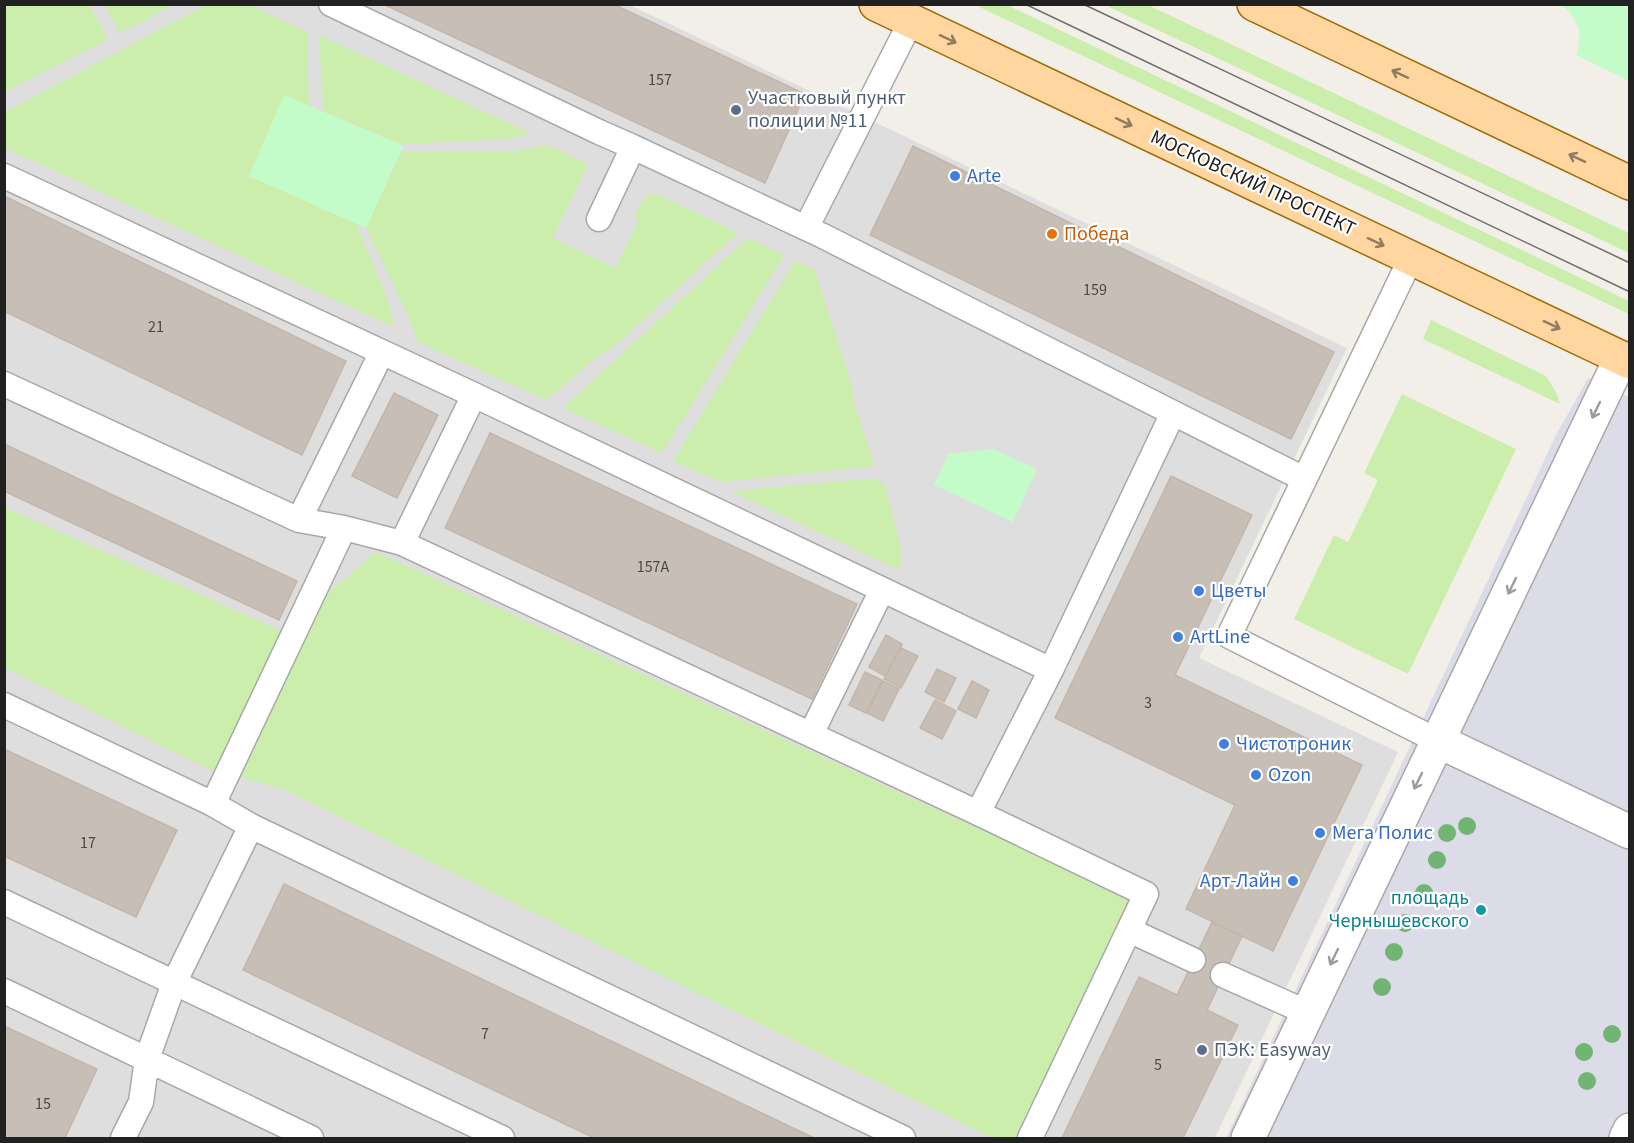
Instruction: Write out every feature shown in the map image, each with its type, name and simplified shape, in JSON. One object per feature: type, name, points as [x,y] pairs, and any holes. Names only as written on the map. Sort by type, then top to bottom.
[{"type":"main road","name":"МОСКОВСКИЙ ПРОСПЕКТ","points":[[876,4],[1625,360]]},
{"type":"main road","points":[[1254,4],[1629,183]]},
{"type":"street","points":[[1248,1138],[1438,741],[1625,360]]},
{"type":"street","points":[[1438,741],[1629,832]]},
{"type":"street","points":[[1626,1138],[1629,1130]]},
{"type":"lane","points":[[331,4],[806,228],[1304,479]]},
{"type":"lane","points":[[806,228],[910,21]]},
{"type":"lane","points":[[599,219],[633,147]]},
{"type":"lane","points":[[4,176],[474,395],[1051,670]]},
{"type":"lane","points":[[1411,258],[1229,636],[1438,741]]},
{"type":"lane","points":[[299,520],[382,352]]},
{"type":"lane","points":[[4,384],[299,520],[344,528],[402,543],[1146,894],[1030,1138]]},
{"type":"lane","points":[[402,543],[474,395]]},
{"type":"lane","points":[[978,813],[1051,670],[1173,413]]},
{"type":"lane","points":[[213,804],[344,528]]},
{"type":"lane","points":[[811,734],[882,590]]},
{"type":"lane","points":[[4,705],[213,804],[251,826],[903,1138]]},
{"type":"lane","points":[[123,1138],[141,1102],[147,1059],[174,983],[251,826]]},
{"type":"lane","points":[[4,902],[501,1138]]},
{"type":"lane","points":[[1129,930],[1193,960]]},
{"type":"lane","points":[[1223,975],[1308,1013]]},
{"type":"lane","points":[[4,991],[311,1138]]},
{"type":"shaded area","points":[[5,5],[630,5],[1347,348],[1199,658],[1398,752],[1215,1138],[5,1138]]},
{"type":"shaded area","name":"площадь Чернышевского","points":[[1588,378],[1629,397],[1629,1138],[1226,1138],[1556,435]]},
{"type":"green space","points":[[5,4],[89,5],[108,39],[5,92]]},
{"type":"green space","points":[[105,5],[173,5],[120,33]]},
{"type":"green space","points":[[206,5],[250,5],[307,32],[309,106],[284,96],[249,176],[356,223],[389,303],[394,327],[5,148],[5,112]]},
{"type":"green space","points":[[975,5],[1007,5],[1629,301],[1629,314]]},
{"type":"green space","points":[[1105,5],[1148,5],[1629,233],[1629,253]]},
{"type":"green space","points":[[1561,5],[1629,5],[1629,81],[1576,55],[1579,40],[1578,27],[1572,15]]},
{"type":"green space","points":[[319,35],[532,134],[507,139],[399,144],[323,111]]},
{"type":"green space","points":[[284,95],[403,147],[366,228],[249,176]]},
{"type":"green space","points":[[548,145],[588,164],[553,238],[615,268],[639,219],[634,216],[644,199],[655,193],[738,233],[618,343],[596,358],[546,400],[418,342],[406,311],[366,228],[401,152],[512,151]]},
{"type":"green space","points":[[748,238],[784,255],[662,453],[563,408]]},
{"type":"green space","points":[[795,261],[815,270],[875,466],[720,482],[673,461]]},
{"type":"green space","points":[[1431,320],[1546,376],[1560,404],[1423,339]]},
{"type":"green space","points":[[1402,394],[1516,449],[1408,674],[1294,619],[1334,535],[1348,542],[1378,480],[1364,473]]},
{"type":"green space","points":[[993,449],[1037,469],[1013,522],[934,485],[948,454]]},
{"type":"green space","points":[[866,479],[880,481],[885,485],[901,547],[900,570],[730,491]]},
{"type":"green space","points":[[4,507],[282,631],[376,552],[1132,899],[1018,1138],[992,1138],[281,788],[211,770],[5,668]]},
{"type":"building","points":[[383,4],[613,4],[805,94],[765,183]]},
{"type":"building","points":[[913,146],[1334,352],[1291,439],[870,235]]},
{"type":"building","points":[[4,196],[346,361],[302,455],[4,311]]},
{"type":"building","points":[[394,393],[438,415],[397,498],[352,476]]},
{"type":"building","points":[[490,433],[857,604],[812,699],[445,528]]},
{"type":"building","points":[[4,444],[297,581],[279,620],[4,491]]},
{"type":"building","points":[[1171,476],[1252,515],[1175,675],[1362,765],[1273,951],[1186,909],[1235,805],[1055,718]]},
{"type":"building","points":[[886,635],[902,644],[885,676],[869,667]]},
{"type":"building","points":[[901,648],[918,656],[901,688],[884,679]]},
{"type":"building","points":[[937,669],[956,678],[944,702],[925,692]]},
{"type":"building","points":[[865,672],[882,680],[866,713],[849,705]]},
{"type":"building","points":[[883,681],[899,689],[883,721],[867,713]]},
{"type":"building","points":[[972,681],[989,690],[976,718],[958,709]]},
{"type":"building","points":[[935,700],[956,711],[942,739],[920,728]]},
{"type":"building","points":[[4,749],[177,830],[136,917],[4,856]]},
{"type":"building","points":[[284,884],[814,1138],[594,1138],[243,970]]},
{"type":"building","points":[[1212,922],[1242,936],[1207,1010],[1238,1025],[1183,1138],[1062,1138],[1139,977],[1177,995]]},
{"type":"building","points":[[4,1026],[97,1069],[65,1138],[4,1138]]},
{"type":"tram line","points":[[1025,4],[1630,292]]},
{"type":"tram line","points":[[1083,4],[1630,263]]},
{"type":"place","name":"Участковый пункт полиции №11","points":[[736,110]]},
{"type":"place","name":"Arte","points":[[955,176]]},
{"type":"place","name":"Победа","points":[[1052,234]]},
{"type":"place","name":"Цветы","points":[[1199,591]]},
{"type":"place","name":"ArtLine","points":[[1178,637]]},
{"type":"place","name":"Чистотроник","points":[[1224,744]]},
{"type":"place","name":"Ozon","points":[[1256,775]]},
{"type":"place","name":"Мега Полис","points":[[1320,833]]},
{"type":"place","name":"Арт-Лайн","points":[[1293,881]]},
{"type":"place","name":"площадь Чернышевского","points":[[1481,910]]},
{"type":"place","name":"ПЭК: Easyway","points":[[1202,1050]]}]
